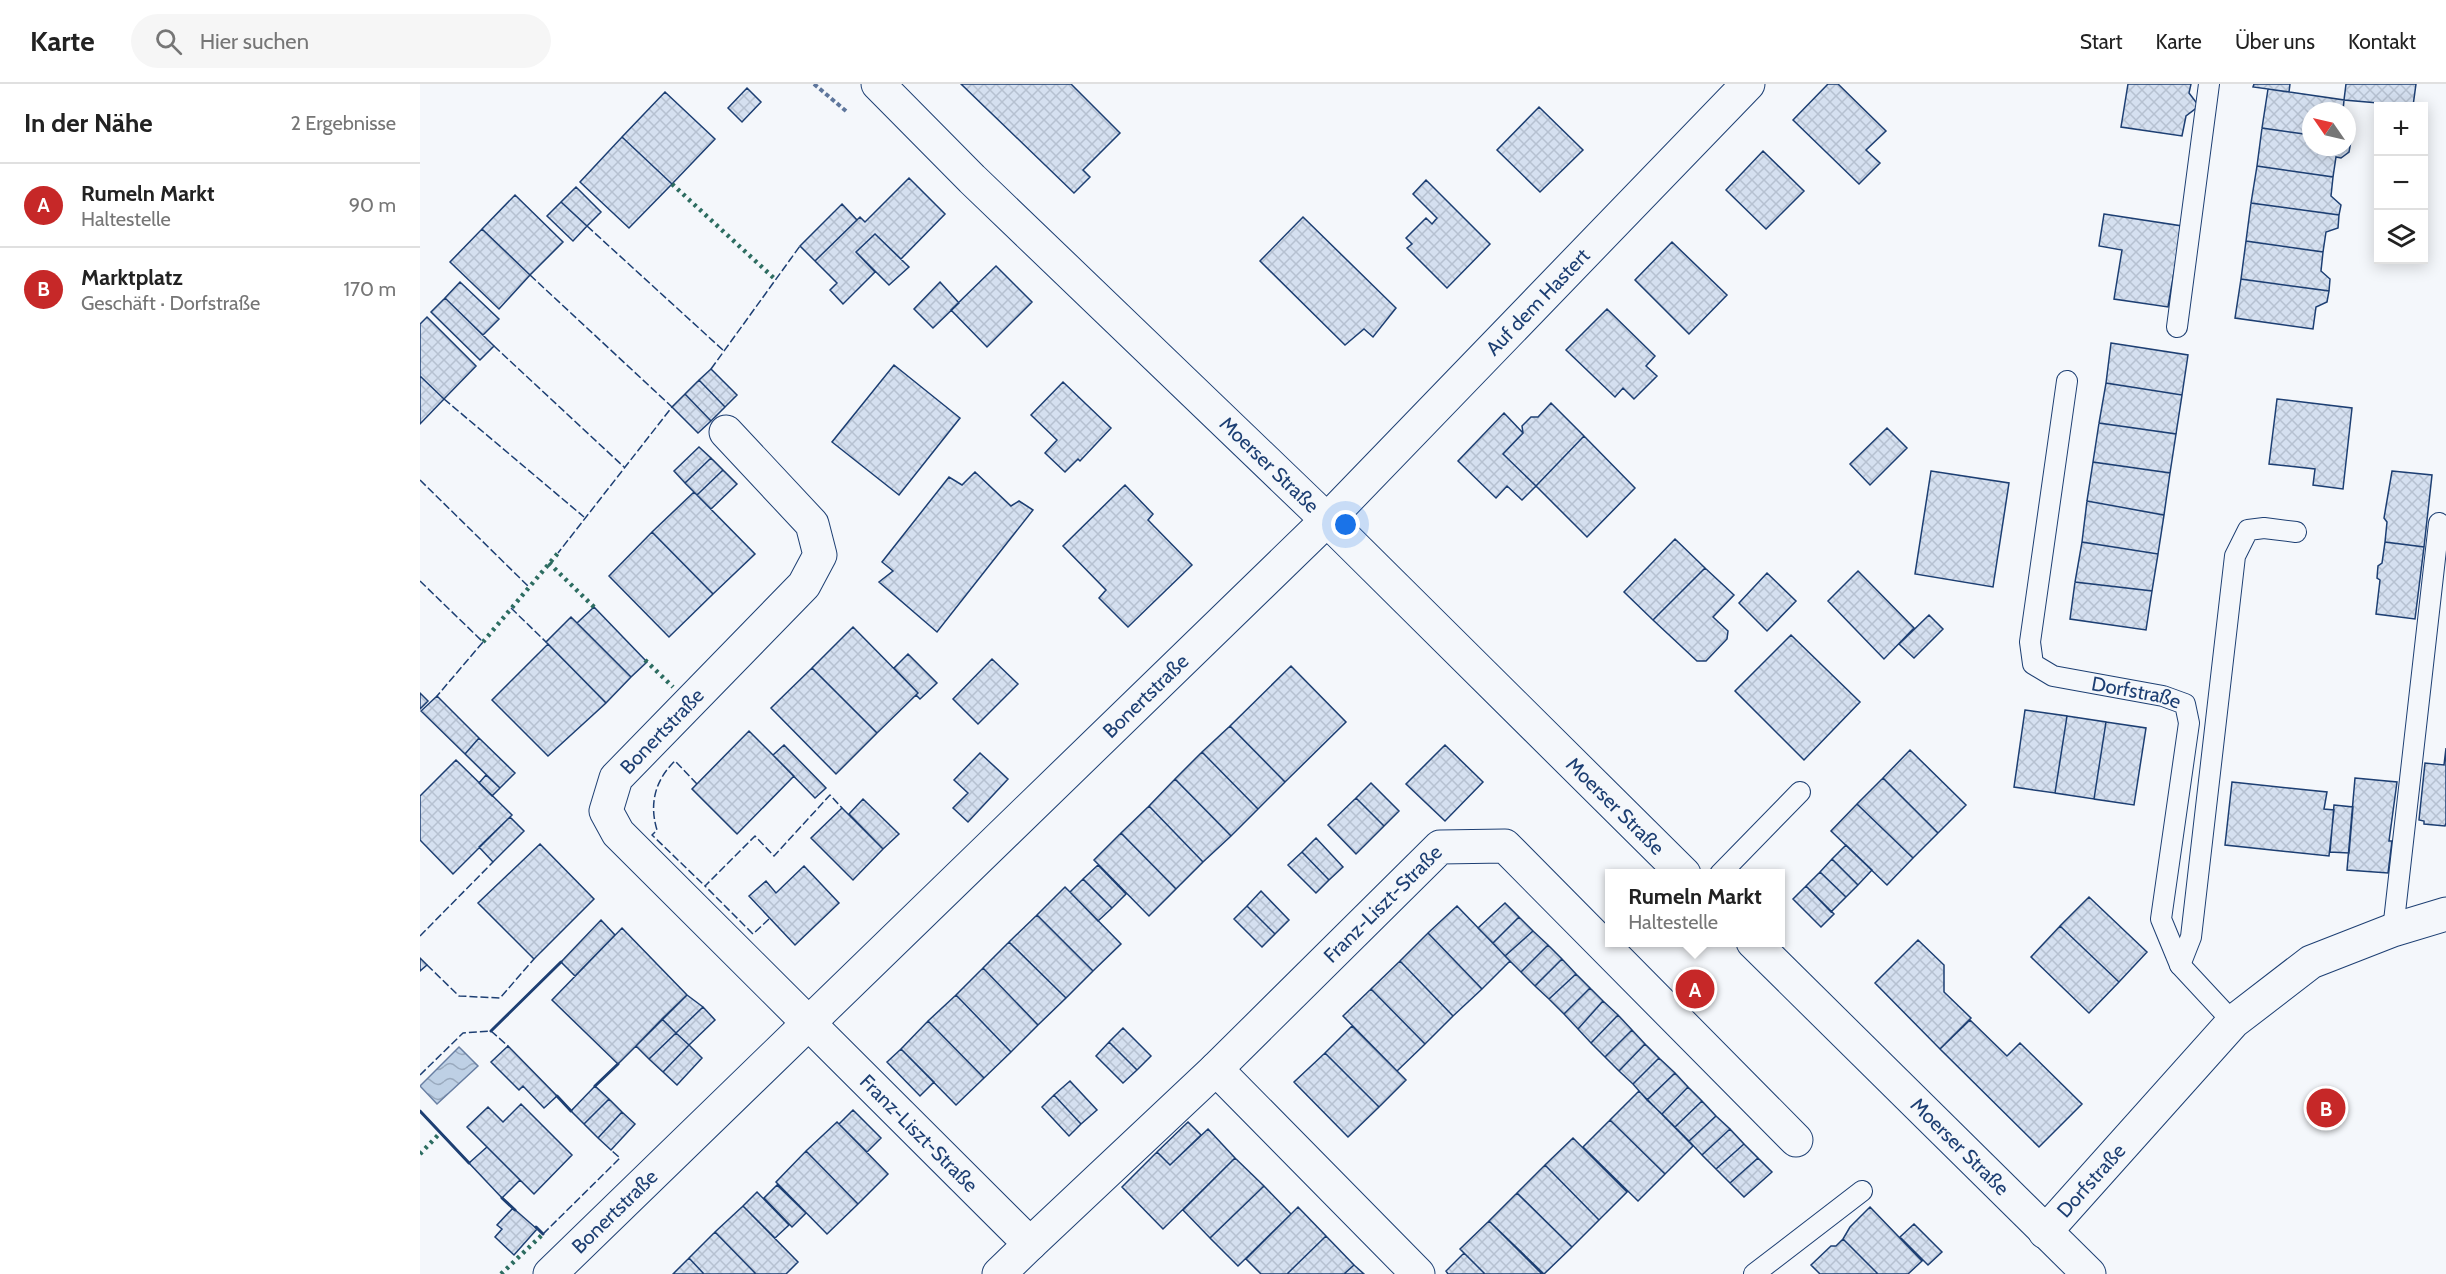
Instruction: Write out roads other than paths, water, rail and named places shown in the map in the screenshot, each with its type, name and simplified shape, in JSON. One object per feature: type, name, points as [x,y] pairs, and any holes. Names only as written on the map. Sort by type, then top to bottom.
[{"type":"street","name":"Moerser Straße","points":[[878,84],[972,179],[1327,520],[1680,869]]},
{"type":"street","name":"Auf dem Hastert","points":[[1327,520],[1748,84]]},
{"type":"street","name":"Bonertstraße","points":[[726,432],[812,524],[820,555],[804,585],[616,778],[606,811],[618,833],[808,1023]]},
{"type":"street","name":"Bonertstraße","points":[[550,1274],[1327,520]]},
{"type":"street","name":"Franz-Liszt-Straße","points":[[999,1274],[1216,1069],[1440,847],[1505,846],[1796,1140]]},
{"type":"street","name":"Dorfstraße","points":[[2045,1232],[2233,1022],[2311,962],[2392,930],[2446,914]]},
{"type":"street","name":"Moerser Straße","points":[[1758,947],[2089,1274]]},
{"type":"street","name":"Franz-Liszt-Straße","points":[[808,1023],[1030,1244]]},
{"type":"street","points":[[1216,1069],[1418,1274]]},
{"type":"lane","points":[[2177,327],[2209,84]]},
{"type":"lane","name":"Dorfstraße","points":[[2067,381],[2030,642],[2033,664],[2053,676],[2163,696],[2184,704],[2189,723],[2161,919],[2180,965],[2233,1022]]},
{"type":"lane","points":[[2392,930],[2439,523]]},
{"type":"lane","points":[[2180,965],[2190,937],[2235,556],[2248,530],[2264,528],[2296,532]]},
{"type":"lane","points":[[1724,869],[1800,792]]},
{"type":"lane","points":[[1754,1274],[1862,1191]]},
{"type":"water","points":[[459,1047],[478,1066],[437,1104],[420,1086]]},
{"type":"place","name":"Rumeln Markt","points":[[1695,989]]},
{"type":"place","name":"Marktplatz","points":[[2326,1108]]}]
